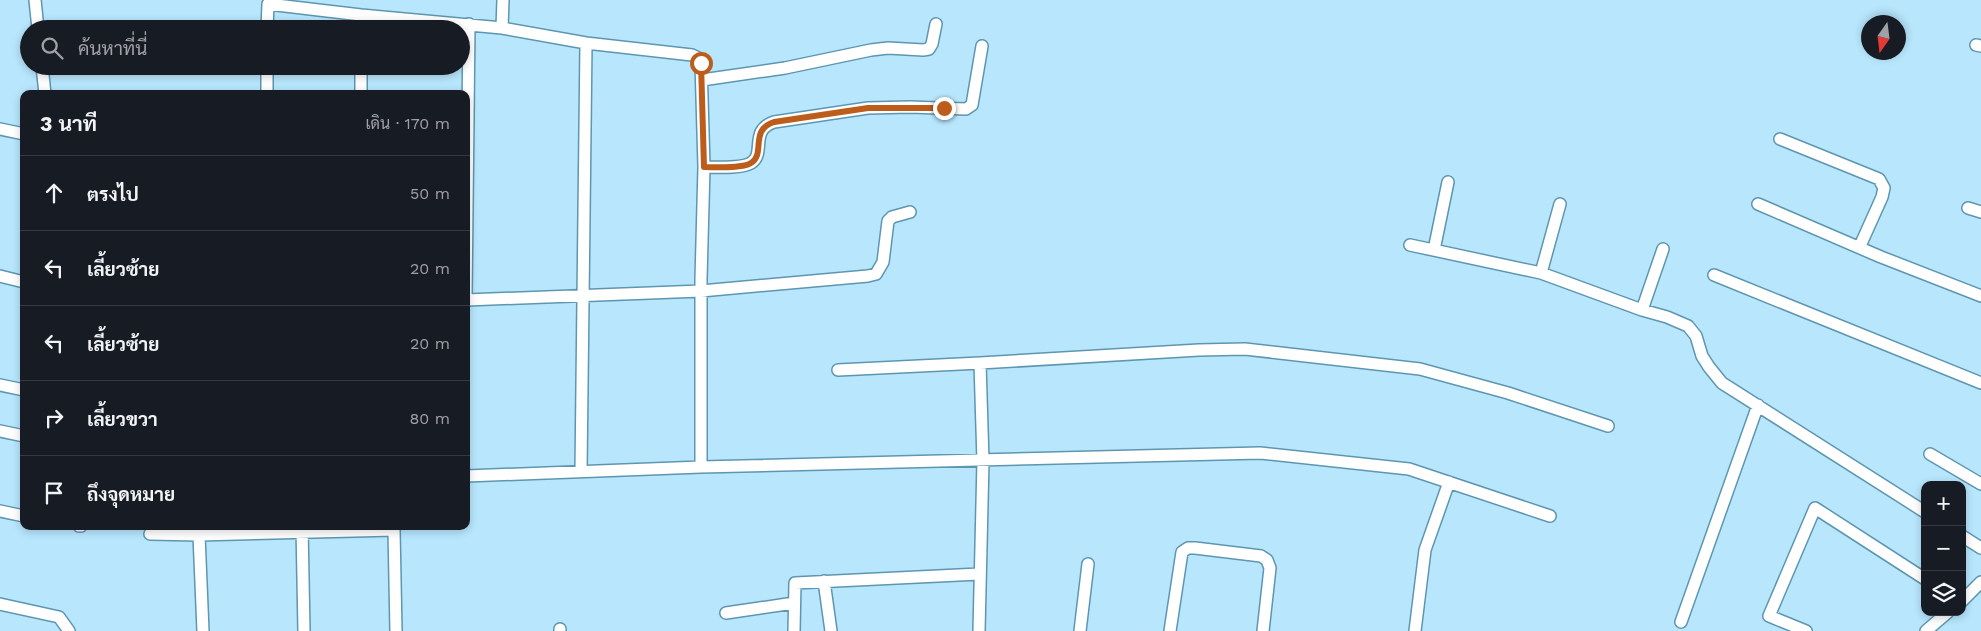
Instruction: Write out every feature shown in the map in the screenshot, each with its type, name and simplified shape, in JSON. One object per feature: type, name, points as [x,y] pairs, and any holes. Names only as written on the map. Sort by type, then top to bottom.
[{"type":"street","points":[[34,0],[37,20]]},
{"type":"street","points":[[502,28],[503,0]]},
{"type":"street","points":[[267,20],[268,4],[421,20]]},
{"type":"street","points":[[361,15],[361,20]]},
{"type":"street","points":[[470,24],[502,28],[586,44],[692,56],[698,58],[701,63],[704,167],[701,291],[701,467]]},
{"type":"street","points":[[702,80],[785,68],[871,50],[888,48],[928,49],[932,44],[936,24]]},
{"type":"street","points":[[581,471],[586,44]]},
{"type":"street","points":[[704,167],[743,166],[752,163],[756,158],[761,130],[764,125],[774,122],[868,108],[910,107],[966,110],[972,105],[974,99],[982,46]]},
{"type":"street","points":[[43,75],[45,90]]},
{"type":"street","points":[[267,75],[267,90]]},
{"type":"street","points":[[361,75],[361,90]]},
{"type":"street","points":[[468,75],[468,90]]},
{"type":"street","points":[[0,129],[20,133]]},
{"type":"street","points":[[1780,139],[1878,179],[1884,188],[1882,197],[1860,246]]},
{"type":"street","points":[[1434,250],[1448,182]]},
{"type":"street","points":[[1541,273],[1560,204]]},
{"type":"street","points":[[1758,204],[1860,246],[1881,257],[1981,296]]},
{"type":"street","points":[[1968,208],[1981,212]]},
{"type":"street","points":[[470,299],[701,291],[876,274],[883,262],[888,221],[892,217],[910,212]]},
{"type":"street","points":[[1410,245],[1541,273],[1642,310],[1667,316],[1688,326],[1696,336],[1705,362],[1722,383],[1921,509]]},
{"type":"street","points":[[1642,310],[1663,249]]},
{"type":"street","points":[[1714,275],[1981,383]]},
{"type":"street","points":[[0,276],[20,281]]},
{"type":"street","points":[[838,370],[1245,349],[1420,369],[1508,393],[1608,426]]},
{"type":"street","points":[[979,631],[983,461],[980,363]]},
{"type":"street","points":[[0,385],[20,389]]},
{"type":"street","points":[[1681,622],[1758,405]]},
{"type":"street","points":[[0,431],[20,435]]},
{"type":"street","points":[[470,476],[701,467],[1260,453],[1409,469],[1550,516]]},
{"type":"street","points":[[1930,454],[1981,484]]},
{"type":"street","points":[[1415,631],[1425,550],[1449,482]]},
{"type":"street","points":[[1806,631],[1769,616],[1815,508],[1921,576]]},
{"type":"street","points":[[0,511],[20,515]]},
{"type":"street","points":[[150,534],[199,536],[287,530]]},
{"type":"street","points":[[302,530],[304,631]]},
{"type":"street","points":[[394,530],[396,631]]},
{"type":"street","points":[[199,536],[202,631]]},
{"type":"street","points":[[1966,539],[1981,548]]},
{"type":"street","points":[[1170,631],[1182,552],[1188,548],[1195,548],[1261,556],[1267,560],[1270,568],[1263,631]]},
{"type":"street","points":[[1080,631],[1088,564]]},
{"type":"street","points":[[794,631],[796,583],[979,574]]},
{"type":"street","points":[[824,581],[831,631]]},
{"type":"street","points":[[1966,597],[1981,582]]},
{"type":"street","points":[[726,612],[794,603]]},
{"type":"street","points":[[0,604],[59,617],[70,631]]},
{"type":"street","points":[[1926,631],[1943,616]]},
{"type":"route","points":[[701,63],[704,167],[743,166],[752,163],[756,158],[761,130],[764,125],[774,122],[868,108],[944,108]]}]
